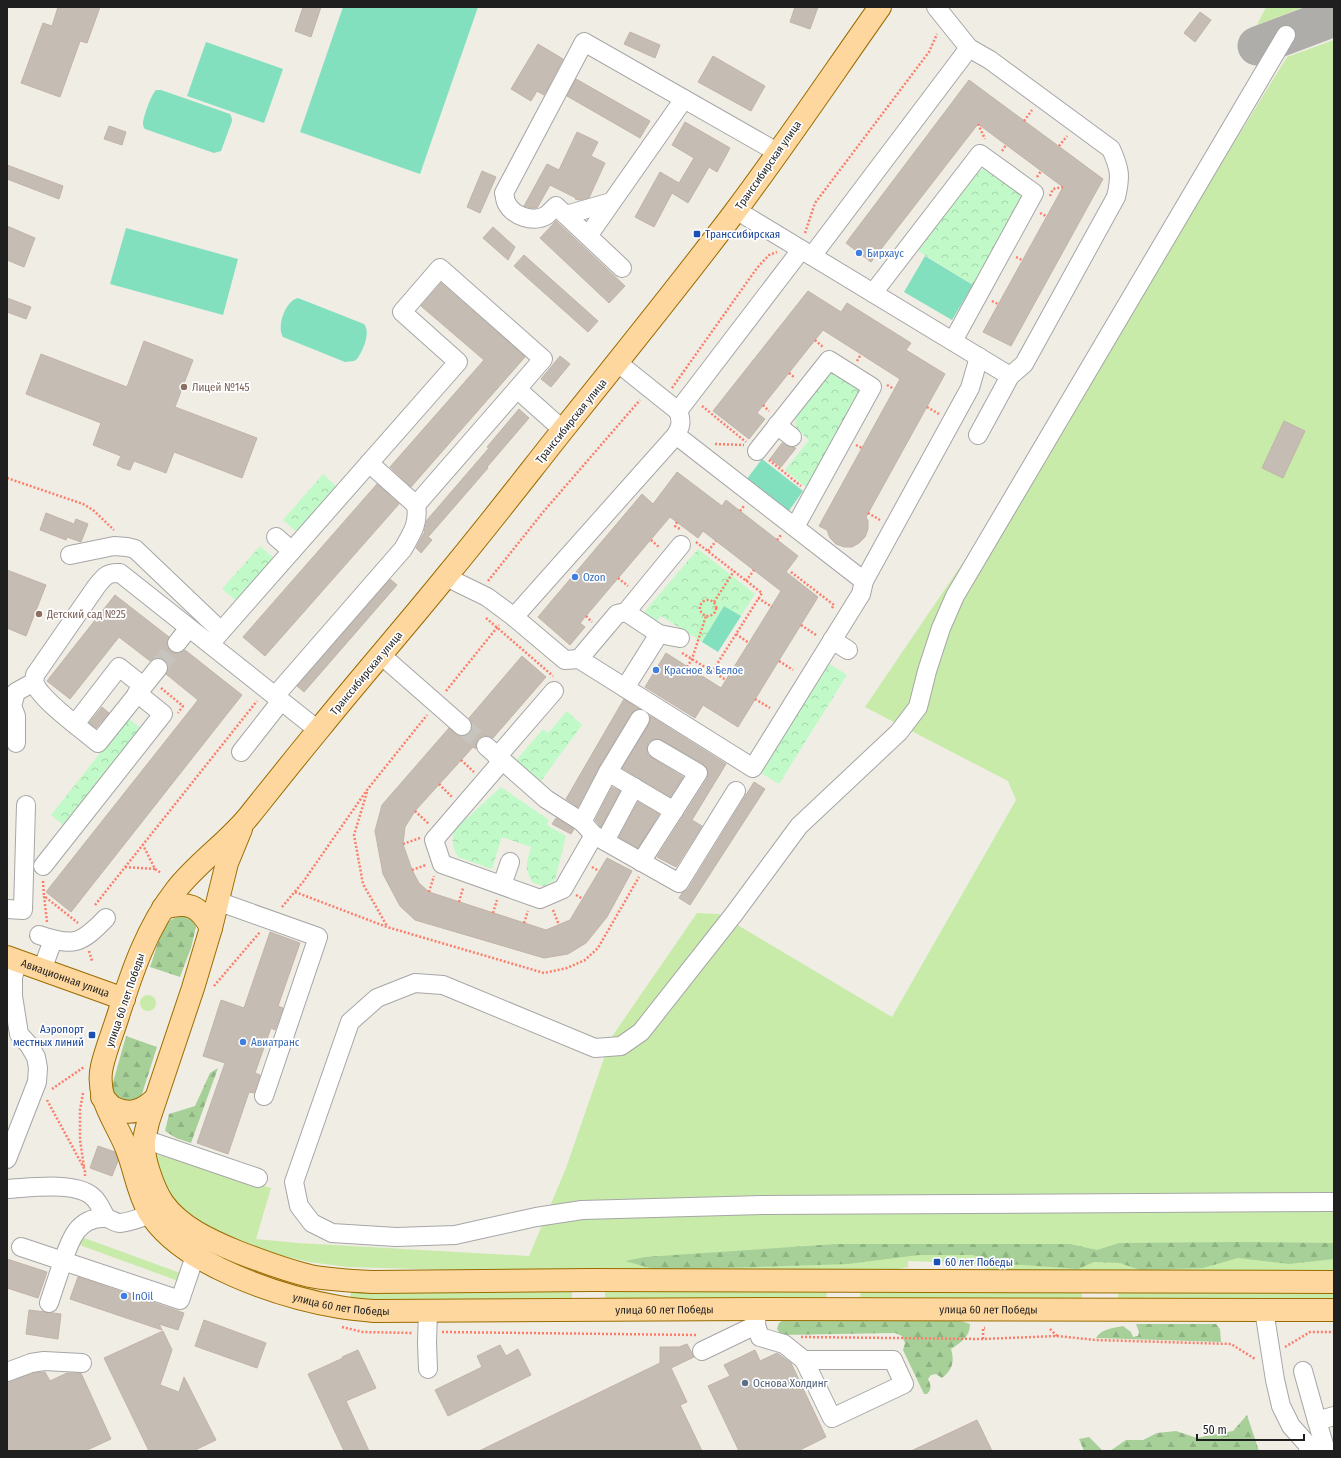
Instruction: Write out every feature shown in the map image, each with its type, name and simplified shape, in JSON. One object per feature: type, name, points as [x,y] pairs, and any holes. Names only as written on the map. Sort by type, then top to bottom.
[{"type":"main road","name":"Транссибирская улица","points":[[244,822],[318,730],[446,577],[618,363],[736,210],[880,7]]},
{"type":"main road","name":"улица 60 лет Победы","points":[[244,822],[227,863],[211,928],[193,988],[155,1099],[144,1140],[144,1153],[147,1168],[163,1203],[177,1218],[198,1233],[224,1246],[273,1266],[311,1276],[373,1282],[591,1280],[1334,1282]]},
{"type":"main road","name":"улица 60 лет Победы","points":[[244,822],[192,872],[163,908],[133,968],[93,1092],[107,1110],[128,1152],[141,1196],[150,1214],[177,1244],[195,1256],[222,1270],[263,1287],[309,1301],[343,1308],[374,1311],[591,1311],[756,1317],[1102,1310],[1334,1310]]},
{"type":"main road","points":[[163,908],[177,904],[192,906],[204,915],[211,928]]},
{"type":"main road","name":"Авиационная улица","points":[[12,959],[124,999]]},
{"type":"main road","points":[[93,1092],[113,1108],[128,1112],[144,1109],[155,1099]]},
{"type":"main road","points":[[591,1280],[591,1311]]},
{"type":"main road","points":[[1102,1282],[1102,1310]]},
{"type":"lane","points":[[940,12],[969,48],[990,60],[1111,149],[1118,164],[1120,180],[1116,197],[1024,364],[1010,376],[978,435]]},
{"type":"lane","points":[[1286,35],[955,596],[941,628],[927,671],[918,707],[899,732],[800,826],[734,914],[641,1032],[621,1046],[595,1048],[443,985],[415,983],[377,998],[350,1022],[294,1182],[299,1206],[312,1223],[332,1233],[396,1237],[455,1235],[536,1217],[590,1210],[762,1205],[1334,1202]]},
{"type":"lane","points":[[622,268],[556,206],[547,215],[535,220],[526,218],[514,212],[507,203],[504,193],[584,42],[777,152]]},
{"type":"lane","points":[[678,411],[802,250],[969,48]]},
{"type":"lane","points":[[588,236],[684,99]]},
{"type":"lane","points":[[873,293],[980,154],[1034,193],[953,341]]},
{"type":"lane","points":[[566,215],[612,202]]},
{"type":"lane","points":[[736,210],[1010,376]]},
{"type":"lane","points":[[216,638],[458,362],[402,312],[440,268],[544,359],[516,389],[416,505]]},
{"type":"lane","points":[[446,577],[486,597],[511,615],[565,660],[579,659],[752,768],[824,637],[861,594],[864,581],[970,388],[979,357]]},
{"type":"lane","points":[[757,450],[773,418],[829,360],[872,387],[813,495],[788,532]]},
{"type":"lane","points":[[511,615],[676,435],[681,426],[681,419],[678,411],[618,363]]},
{"type":"lane","points":[[970,388],[996,402]]},
{"type":"lane","points":[[516,389],[563,430]]},
{"type":"lane","points":[[773,418],[792,437]]},
{"type":"lane","points":[[676,435],[788,532],[864,581]]},
{"type":"lane","points":[[241,752],[274,696],[403,549],[414,528],[418,515],[416,505],[369,463]]},
{"type":"lane","points":[[276,537],[292,551]]},
{"type":"lane","points":[[579,659],[617,614],[626,612],[686,539]]},
{"type":"lane","points":[[70,555],[114,546],[127,547],[135,550],[216,638],[274,696],[318,730]]},
{"type":"lane","points":[[158,668],[98,743],[37,689],[34,682],[35,675],[96,587],[104,577],[111,572],[120,573],[189,628],[216,638]]},
{"type":"lane","points":[[626,612],[659,634],[680,638]]},
{"type":"lane","points":[[177,644],[189,628]]},
{"type":"lane","points":[[625,688],[659,634]]},
{"type":"lane","points":[[824,637],[848,650]]},
{"type":"lane","points":[[380,655],[462,726]]},
{"type":"lane","points":[[43,866],[163,714],[119,667],[75,724]]},
{"type":"lane","points":[[16,743],[16,716],[9,705],[16,692],[34,682]]},
{"type":"lane","points":[[555,684],[495,755],[434,840],[442,864],[540,899],[563,889],[600,838],[634,787]]},
{"type":"lane","points":[[582,822],[608,772],[640,719]]},
{"type":"lane","points":[[641,869],[674,811],[698,773],[657,749]]},
{"type":"lane","points":[[495,755],[546,799],[582,822],[600,838],[641,869],[679,883],[736,791]]},
{"type":"lane","points":[[608,772],[674,811]]},
{"type":"lane","points":[[7,909],[23,910],[26,805]]},
{"type":"lane","points":[[502,886],[510,862]]},
{"type":"lane","points":[[217,901],[318,937],[264,1096]]},
{"type":"lane","points":[[42,970],[47,938],[66,942],[80,941],[91,934],[100,913]]},
{"type":"lane","points":[[7,1159],[40,1089],[36,1058],[29,1045],[13,1033],[12,959]]},
{"type":"lane","points":[[144,1140],[258,1178]]},
{"type":"lane","points":[[7,1189],[55,1187],[71,1188],[86,1192],[95,1199],[106,1218]]},
{"type":"lane","points":[[49,1303],[68,1246],[76,1230],[84,1224],[95,1220],[106,1218],[118,1223],[132,1222],[150,1214]]},
{"type":"lane","points":[[21,1247],[180,1300],[195,1256]]},
{"type":"lane","points":[[1264,1310],[1280,1406],[1291,1426],[1316,1446],[1326,1418],[1302,1372]]},
{"type":"lane","points":[[428,1311],[428,1369]]},
{"type":"lane","points":[[702,1351],[756,1317],[760,1337],[784,1344],[804,1360],[832,1418],[904,1384],[893,1360],[804,1360]]},
{"type":"lane","points":[[7,1372],[31,1363],[44,1361],[82,1363]]},
{"type":"path","points":[[664,400],[756,268],[769,255],[802,250],[802,242],[815,204],[929,52],[940,12]]},
{"type":"path","points":[[1024,120],[1034,106]]},
{"type":"path","points":[[978,124],[984,138]]},
{"type":"path","points":[[1059,146],[1070,132]]},
{"type":"path","points":[[1002,151],[1006,145]]},
{"type":"path","points":[[1037,177],[1042,171]]},
{"type":"path","points":[[1054,189],[1063,186]]},
{"type":"path","points":[[1040,213],[1046,216]]},
{"type":"path","points":[[1016,257],[1022,260]]},
{"type":"path","points":[[992,301],[998,304]]},
{"type":"path","points":[[815,340],[821,345]]},
{"type":"path","points":[[859,359],[862,354]]},
{"type":"path","points":[[789,373],[795,378]]},
{"type":"path","points":[[890,387],[894,389]]},
{"type":"path","points":[[487,582],[544,511],[650,389]]},
{"type":"path","points":[[700,405],[750,445],[714,444]]},
{"type":"path","points":[[763,405],[773,418]]},
{"type":"path","points":[[927,407],[939,414]]},
{"type":"path","points":[[857,445],[862,448]]},
{"type":"path","points":[[757,450],[813,495]]},
{"type":"path","points":[[7,478],[88,507],[135,550]]},
{"type":"path","points":[[740,511],[742,507]]},
{"type":"path","points":[[868,513],[880,520]]},
{"type":"path","points":[[677,522],[675,526],[686,539],[708,552],[762,593],[712,672]]},
{"type":"path","points":[[777,540],[788,532]]},
{"type":"path","points":[[651,540],[654,543]]},
{"type":"path","points":[[708,552],[716,541]]},
{"type":"path","points":[[746,581],[754,570]]},
{"type":"path","points":[[714,602],[706,600],[702,602],[700,610],[702,614],[710,616],[714,614],[716,610],[714,602],[734,571]]},
{"type":"path","points":[[791,572],[834,605]]},
{"type":"path","points":[[618,578],[630,588]]},
{"type":"path","points":[[758,598],[772,607]]},
{"type":"path","points":[[511,615],[497,628],[367,790],[303,882],[294,892],[387,927],[544,973],[567,968],[585,960],[598,948],[641,869]]},
{"type":"path","points":[[586,616],[589,619]]},
{"type":"path","points":[[687,667],[692,659],[706,616]]},
{"type":"path","points":[[801,625],[824,637]]},
{"type":"path","points":[[497,628],[555,684]]},
{"type":"path","points":[[736,634],[750,643]]},
{"type":"path","points":[[692,659],[726,680]]},
{"type":"path","points":[[779,661],[793,670]]},
{"type":"path","points":[[100,913],[125,867],[274,696]]},
{"type":"path","points":[[755,699],[770,708]]},
{"type":"path","points":[[461,760],[466,765]]},
{"type":"path","points":[[439,784],[456,800]]},
{"type":"path","points":[[367,790],[354,835],[362,884],[387,927]]},
{"type":"path","points":[[415,811],[432,827]]},
{"type":"path","points":[[403,844],[412,841]]},
{"type":"path","points":[[143,845],[155,869],[161,873]]},
{"type":"path","points":[[125,867],[155,869]]},
{"type":"path","points":[[412,870],[421,867]]},
{"type":"path","points":[[594,868],[599,871]]},
{"type":"path","points":[[429,892],[431,884]]},
{"type":"path","points":[[459,902],[461,894]]},
{"type":"path","points":[[47,938],[44,896],[80,924],[92,961]]},
{"type":"path","points":[[577,896],[583,899]]},
{"type":"path","points":[[493,912],[495,905]]},
{"type":"path","points":[[524,923],[527,915]]},
{"type":"path","points":[[556,917],[559,925]]},
{"type":"path","points":[[213,989],[215,984],[270,921]]},
{"type":"path","points":[[85,1170],[40,1089],[88,1065],[86,1072]]},
{"type":"path","points":[[86,1192],[85,1170],[80,1140],[80,1110],[93,1092]]},
{"type":"path","points":[[983,1328],[983,1339]]},
{"type":"path","points":[[1051,1329],[1057,1336]]},
{"type":"path","points":[[800,1337],[983,1339],[1057,1336],[1096,1340],[1231,1344],[1273,1366],[1287,1344],[1310,1332],[1334,1332]]},
{"type":"green space","points":[[343,7],[478,7],[420,174],[300,132]]},
{"type":"green space","points":[[1266,7],[1304,7],[1257,25]]},
{"type":"green space","points":[[1334,40],[1334,1273],[986,1272],[985,1264],[908,1261],[908,1267],[885,1272],[524,1272],[347,1267],[309,1262],[271,1253],[212,1228],[180,1207],[160,1180],[155,1154],[271,1188],[256,1239],[298,1243],[529,1256],[566,1168],[611,1038],[697,913],[719,914],[892,1017],[1016,800],[1008,781],[865,707],[1099,362],[1287,57]]},
{"type":"green space","points":[[206,42],[283,69],[264,123],[187,96]]},
{"type":"green space","points":[[156,90],[161,90],[230,114],[232,121],[221,151],[214,153],[145,129],[143,123],[145,115],[150,100]]},
{"type":"green space","points":[[984,168],[1024,194],[977,287],[918,251],[977,173]]},
{"type":"green space","points":[[126,228],[238,259],[223,315],[110,284]]},
{"type":"green space","points":[[925,256],[973,285],[952,320],[904,292]]},
{"type":"green space","points":[[298,298],[364,324],[367,332],[366,337],[362,351],[357,359],[354,361],[345,362],[283,337],[281,327],[283,314],[290,303]]},
{"type":"green space","points":[[835,371],[857,384],[860,391],[807,488],[785,470],[809,440],[796,426],[796,414],[825,374]]},
{"type":"green space","points":[[762,459],[803,491],[788,512],[746,480]]},
{"type":"green space","points":[[323,474],[340,490],[300,535],[283,520]]},
{"type":"green space","points":[[260,546],[277,561],[240,604],[222,589]]},
{"type":"green space","points":[[698,549],[755,594],[741,616],[724,606],[702,642],[661,616],[656,622],[643,615]]},
{"type":"green space","points":[[724,606],[741,616],[718,652],[702,642]]},
{"type":"green space","points":[[829,664],[847,675],[779,784],[761,773]]},
{"type":"green space","points":[[567,711],[582,725],[538,785],[513,764],[543,729],[548,733]]},
{"type":"green space","points":[[128,718],[144,731],[67,828],[51,815]]},
{"type":"green space","points":[[501,787],[549,820],[547,825],[566,836],[555,880],[544,886],[533,883],[528,873],[527,861],[531,847],[502,837],[492,869],[458,857],[455,851],[453,844],[454,830]]},
{"type":"green space","points":[[183,916],[193,919],[196,927],[191,948],[180,977],[150,967],[159,940],[168,922]]},
{"type":"green space","points":[[148,995],[154,997],[156,1003],[154,1009],[148,1011],[142,1009],[140,1003],[142,997]]},
{"type":"green space","points":[[126,1036],[157,1047],[141,1097],[132,1104],[114,1096],[112,1086]]},
{"type":"green space","points":[[218,1068],[191,1143],[176,1138],[165,1131],[169,1114],[195,1106],[210,1073]]},
{"type":"green space","points":[[79,1236],[183,1274],[181,1282],[77,1244]]},
{"type":"green space","points":[[1119,1243],[1334,1243],[1334,1259],[1289,1264],[1238,1258],[1203,1268],[1140,1270],[1120,1263],[1094,1262],[1078,1269],[995,1263],[973,1255],[919,1255],[848,1264],[657,1270],[625,1261],[645,1257],[836,1244],[1070,1244],[1097,1250]]},
{"type":"green space","points":[[351,1288],[572,1289],[572,1301],[350,1300]]},
{"type":"green space","points":[[605,1289],[827,1289],[826,1301],[605,1301]]},
{"type":"green space","points":[[861,1289],[1082,1290],[1082,1302],[860,1301]]},
{"type":"green space","points":[[1118,1290],[1334,1290],[1334,1302],[1118,1302]]},
{"type":"green space","points":[[785,1319],[961,1321],[970,1324],[970,1329],[967,1336],[951,1349],[953,1362],[948,1372],[942,1378],[936,1374],[931,1375],[928,1379],[930,1390],[927,1394],[924,1394],[903,1350],[905,1343],[902,1336],[895,1333],[781,1335],[777,1329],[779,1323]]},
{"type":"green space","points":[[1136,1324],[1216,1324],[1220,1329],[1221,1342],[1096,1338],[1104,1331],[1123,1326],[1131,1332],[1133,1337],[1138,1336],[1139,1332]]},
{"type":"green space","points":[[1247,1415],[1259,1451],[1110,1451],[1126,1440],[1143,1440],[1157,1433],[1176,1431],[1197,1438],[1233,1431]]},
{"type":"green space","points":[[1089,1437],[1103,1451],[1084,1451],[1079,1439]]},
{"type":"building","points":[[58,7],[100,7],[87,43],[80,41],[60,97],[21,83],[43,23],[52,26]]},
{"type":"building","points":[[303,7],[321,7],[311,37],[295,31]]},
{"type":"building","points":[[795,7],[818,7],[810,29],[790,22]]},
{"type":"building","points":[[1200,12],[1211,20],[1195,42],[1184,33]]},
{"type":"building","points":[[630,32],[660,45],[655,58],[624,44]]},
{"type":"building","points":[[538,44],[563,59],[544,95],[537,91],[531,101],[511,89]]},
{"type":"building","points":[[713,56],[765,86],[751,111],[698,82]]},
{"type":"building","points":[[576,79],[650,121],[640,138],[567,96]]},
{"type":"building","points":[[969,80],[1103,179],[1011,346],[983,332],[1063,187],[978,124],[871,262],[846,243]]},
{"type":"building","points":[[685,122],[730,148],[717,172],[709,167],[688,203],[672,193],[654,227],[635,217],[660,172],[679,183],[694,158],[672,145]]},
{"type":"building","points":[[109,126],[126,132],[122,145],[104,139]]},
{"type":"building","points":[[577,132],[598,142],[591,156],[605,163],[589,198],[579,200],[575,199],[576,198],[550,185],[537,208],[524,206],[547,164],[559,170]]},
{"type":"building","points":[[7,165],[63,186],[59,199],[7,179]]},
{"type":"building","points":[[482,171],[496,177],[480,213],[467,207]]},
{"type":"building","points":[[556,221],[625,286],[609,303],[540,238]]},
{"type":"building","points":[[7,226],[35,238],[24,267],[7,260]]},
{"type":"building","points":[[493,227],[515,247],[508,260],[483,238]]},
{"type":"building","points":[[524,255],[598,321],[588,332],[514,266]]},
{"type":"building","points":[[441,283],[525,357],[411,487],[390,467],[484,360],[421,306]]},
{"type":"building","points":[[808,291],[841,312],[847,303],[911,343],[906,350],[945,374],[866,517],[868,521],[868,529],[865,537],[852,547],[844,547],[836,544],[830,538],[827,530],[819,526],[900,379],[823,330],[757,413],[765,419],[749,439],[713,411]]},
{"type":"building","points":[[7,298],[31,307],[26,319],[7,312]]},
{"type":"building","points":[[144,341],[193,360],[175,407],[257,438],[242,478],[174,452],[166,473],[134,461],[130,470],[123,468],[117,465],[121,456],[93,445],[101,423],[26,394],[41,354],[127,387]]},
{"type":"building","points":[[560,356],[570,364],[551,387],[541,379]]},
{"type":"building","points":[[519,409],[529,418],[429,536],[424,532],[427,520],[489,448],[487,447]]},
{"type":"building","points":[[1284,421],[1305,431],[1283,478],[1262,468]]},
{"type":"building","points":[[782,443],[796,448],[781,467],[770,459]]},
{"type":"building","points":[[677,472],[722,506],[726,500],[798,556],[786,572],[818,597],[738,727],[703,705],[695,718],[645,687],[666,653],[721,688],[781,591],[703,531],[698,538],[670,517],[580,623],[585,627],[570,645],[538,617],[642,494],[653,504]]},
{"type":"building","points":[[377,484],[399,504],[265,656],[243,637]]},
{"type":"building","points":[[46,513],[74,524],[76,519],[88,524],[81,542],[67,537],[66,540],[40,530]]},
{"type":"building","points":[[424,533],[432,540],[421,553],[416,548]]},
{"type":"building","points":[[7,570],[46,585],[26,636],[7,628]]},
{"type":"building","points":[[390,579],[397,585],[304,692],[297,686]]},
{"type":"building","points":[[115,595],[169,637],[167,646],[170,651],[180,653],[185,650],[242,695],[71,912],[46,892],[198,700],[166,674],[168,664],[165,660],[154,658],[150,661],[119,637],[70,699],[47,681]]},
{"type":"building","points":[[522,656],[546,677],[493,738],[483,736],[478,739],[476,749],[473,747],[415,811],[405,827],[403,844],[412,870],[419,883],[429,892],[546,930],[570,920],[607,858],[632,871],[607,917],[586,943],[568,954],[544,958],[415,920],[400,906],[383,874],[375,831],[382,805],[449,728],[460,736],[465,736],[470,733],[472,722],[469,718]]},
{"type":"building","points":[[624,699],[639,709],[635,710],[631,714],[599,767],[578,807],[566,799]]},
{"type":"building","points":[[102,707],[109,713],[96,728],[89,723]]},
{"type":"building","points":[[650,716],[726,764],[692,820],[702,826],[676,867],[657,857],[707,779],[708,773],[707,768],[703,764],[662,740],[657,739],[648,743],[648,755],[683,777],[670,797],[622,768],[649,724]]},
{"type":"building","points":[[754,782],[765,789],[690,905],[679,898],[682,893],[688,889]]},
{"type":"building","points":[[612,787],[620,791],[601,827],[595,820]]},
{"type":"building","points":[[638,802],[659,814],[638,848],[619,837]]},
{"type":"building","points":[[556,818],[574,829],[571,834],[552,824]]},
{"type":"building","points":[[270,932],[300,943],[278,1006],[283,1008],[275,1030],[271,1028],[255,1073],[260,1075],[254,1093],[249,1092],[228,1154],[197,1143],[225,1063],[203,1056],[221,1000],[244,1008]]},
{"type":"building","points":[[98,1146],[115,1152],[118,1161],[112,1176],[90,1168]]},
{"type":"building","points":[[7,1259],[47,1272],[38,1298],[7,1288]]},
{"type":"building","points":[[78,1277],[184,1313],[178,1330],[159,1324],[162,1330],[70,1299]]},
{"type":"building","points":[[29,1310],[61,1314],[58,1339],[26,1334]]},
{"type":"building","points":[[204,1320],[266,1343],[257,1368],[195,1346]]},
{"type":"building","points":[[163,1331],[172,1350],[160,1385],[179,1392],[184,1377],[216,1440],[193,1451],[149,1451],[104,1358]]},
{"type":"building","points":[[687,1344],[694,1357],[671,1368],[687,1402],[680,1405],[702,1451],[479,1451],[660,1363],[660,1347],[679,1347]]},
{"type":"building","points":[[500,1345],[506,1356],[518,1349],[531,1375],[448,1416],[435,1390],[482,1367],[477,1356]]},
{"type":"building","points":[[358,1350],[376,1388],[346,1401],[369,1451],[344,1451],[308,1374]]},
{"type":"building","points":[[755,1350],[760,1361],[777,1353],[791,1363],[826,1437],[798,1451],[739,1451],[708,1386],[730,1376],[724,1365]]},
{"type":"building","points":[[45,1372],[50,1381],[67,1373],[81,1373],[111,1439],[85,1451],[7,1451],[7,1382],[34,1373]]},
{"type":"building","points":[[977,1420],[992,1451],[911,1451]]},
{"type":"taxiway","points":[[1257,46],[1334,17]]},
{"type":"tunnel","points":[[158,668],[177,643]]},
{"type":"tunnel","points":[[462,726],[486,746]]},
{"type":"place","name":"Транссибирская","points":[[697,234]]},
{"type":"place","name":"Бирхаус","points":[[859,253]]},
{"type":"place","name":"Лицей №145","points":[[184,387]]},
{"type":"place","name":"Ozon","points":[[575,577]]},
{"type":"place","name":"Детский сад №25","points":[[39,614]]},
{"type":"place","name":"Красное & Белое","points":[[656,670]]},
{"type":"place","name":"Аэропорт местных линий","points":[[92,1035]]},
{"type":"place","name":"Авиатранс","points":[[243,1042]]},
{"type":"place","name":"60 лет Победы","points":[[937,1262]]},
{"type":"place","name":"InOil","points":[[124,1296]]},
{"type":"place","name":"Основа Холдинг","points":[[745,1383]]}]
